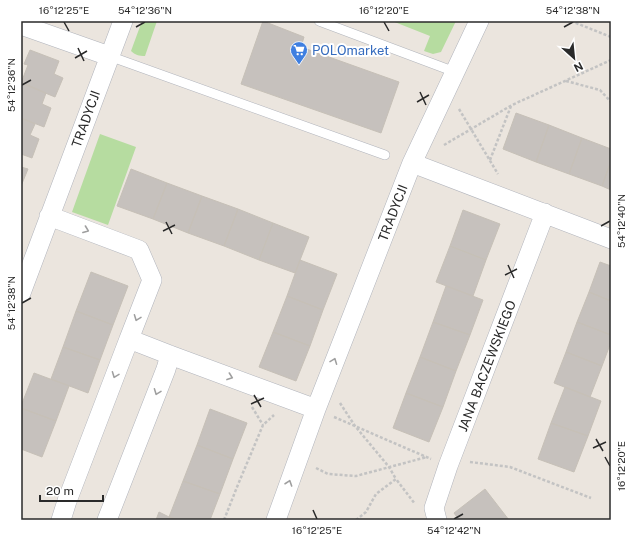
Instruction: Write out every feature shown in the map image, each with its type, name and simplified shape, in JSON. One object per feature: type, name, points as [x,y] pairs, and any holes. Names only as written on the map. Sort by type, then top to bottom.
[{"type":"street","name":"TRADYCJI","points":[[21,293],[123,21]]},
{"type":"street","name":"TRADYCJI","points":[[276,520],[326,382],[412,163],[479,21]]},
{"type":"street","points":[[21,25],[109,56]]},
{"type":"street","points":[[412,163],[611,239]]},
{"type":"street","name":"JANA BACZEWSKIEGO","points":[[437,520],[434,508],[450,460],[545,213]]},
{"type":"street","points":[[49,216],[139,250],[152,280],[61,520]]},
{"type":"street","points":[[129,339],[316,409]]},
{"type":"street","points":[[107,520],[166,369],[170,355]]},
{"type":"lane","points":[[319,21],[455,72]]},
{"type":"lane","points":[[109,56],[385,155]]},
{"type":"path","points":[[571,21],[611,37]]},
{"type":"path","points":[[412,163],[512,105],[611,60]]},
{"type":"path","points":[[566,81],[600,90],[611,102]]},
{"type":"path","points":[[490,160],[512,105]]},
{"type":"path","points":[[457,106],[501,179]]},
{"type":"path","points":[[326,382],[355,426],[389,467],[416,506]]},
{"type":"path","points":[[316,409],[427,457],[510,467],[591,498]]},
{"type":"path","points":[[298,458],[328,474],[356,476],[427,457]]},
{"type":"path","points":[[356,520],[366,512],[376,494],[396,479]]},
{"type":"green space","points":[[142,21],[157,21],[145,56],[137,55],[131,51]]},
{"type":"green space","points":[[392,21],[456,21],[441,52],[433,54],[424,51],[430,36]]},
{"type":"green space","points":[[100,134],[136,147],[108,225],[72,212]]},
{"type":"building","name":"POLOmarket","points":[[263,21],[304,37],[301,47],[399,82],[381,133],[241,84]]},
{"type":"building","points":[[30,50],[59,61],[54,74],[63,78],[55,97],[21,83],[28,65],[24,64]]},
{"type":"building","points":[[21,82],[46,93],[42,104],[51,108],[44,127],[21,118]]},
{"type":"building","points":[[516,113],[549,125],[536,162],[503,149]]},
{"type":"building","points":[[21,118],[35,124],[30,135],[39,139],[32,158],[21,154]]},
{"type":"building","points":[[549,125],[582,138],[569,174],[536,162]]},
{"type":"building","points":[[582,138],[611,149],[611,161],[602,186],[569,174]]},
{"type":"building","points":[[611,161],[611,190],[602,186]]},
{"type":"building","points":[[21,167],[28,169],[21,186]]},
{"type":"building","points":[[131,169],[167,183],[153,219],[117,206]]},
{"type":"building","points":[[167,183],[202,196],[188,233],[153,219]]},
{"type":"building","points":[[202,196],[238,209],[224,246],[188,233]]},
{"type":"building","points":[[238,209],[273,223],[259,260],[224,246]]},
{"type":"building","points":[[463,210],[500,224],[486,260],[450,246]]},
{"type":"building","points":[[273,223],[309,237],[295,273],[259,260]]},
{"type":"building","points":[[450,246],[486,260],[473,296],[436,282]]},
{"type":"building","points":[[300,260],[337,274],[323,310],[287,296]]},
{"type":"building","points":[[600,262],[611,266],[611,301],[589,292]]},
{"type":"building","points":[[91,272],[128,286],[113,325],[76,311]]},
{"type":"building","points":[[446,286],[483,300],[470,335],[433,322]]},
{"type":"building","points":[[589,292],[611,301],[611,335],[577,322]]},
{"type":"building","points":[[287,296],[323,310],[310,346],[273,332]]},
{"type":"building","points":[[76,311],[113,325],[100,360],[63,347]]},
{"type":"building","points":[[433,322],[470,335],[456,371],[420,357]]},
{"type":"building","points":[[577,322],[611,335],[611,342],[602,366],[566,352]]},
{"type":"building","points":[[273,332],[310,346],[296,381],[259,367]]},
{"type":"building","points":[[63,347],[100,360],[88,393],[51,379]]},
{"type":"building","points":[[566,352],[602,366],[590,397],[554,383]]},
{"type":"building","points":[[420,357],[456,371],[443,407],[406,393]]},
{"type":"building","points":[[34,373],[69,386],[56,421],[21,408]]},
{"type":"building","points":[[565,387],[601,401],[588,436],[551,423]]},
{"type":"building","points":[[406,393],[443,407],[429,442],[393,428]]},
{"type":"building","points":[[21,408],[56,421],[42,457],[21,449]]},
{"type":"building","points":[[210,409],[247,423],[233,459],[197,445]]},
{"type":"building","points":[[551,423],[588,436],[574,472],[538,459]]},
{"type":"building","points":[[197,445],[233,459],[220,494],[183,481]]},
{"type":"building","points":[[183,481],[220,494],[210,520],[179,520],[169,517]]},
{"type":"building","points":[[485,489],[509,520],[459,520],[454,513]]},
{"type":"building","points":[[159,512],[169,517],[179,520],[156,520]]},
{"type":"place","name":"POLOmarket","points":[[299,65]]}]
